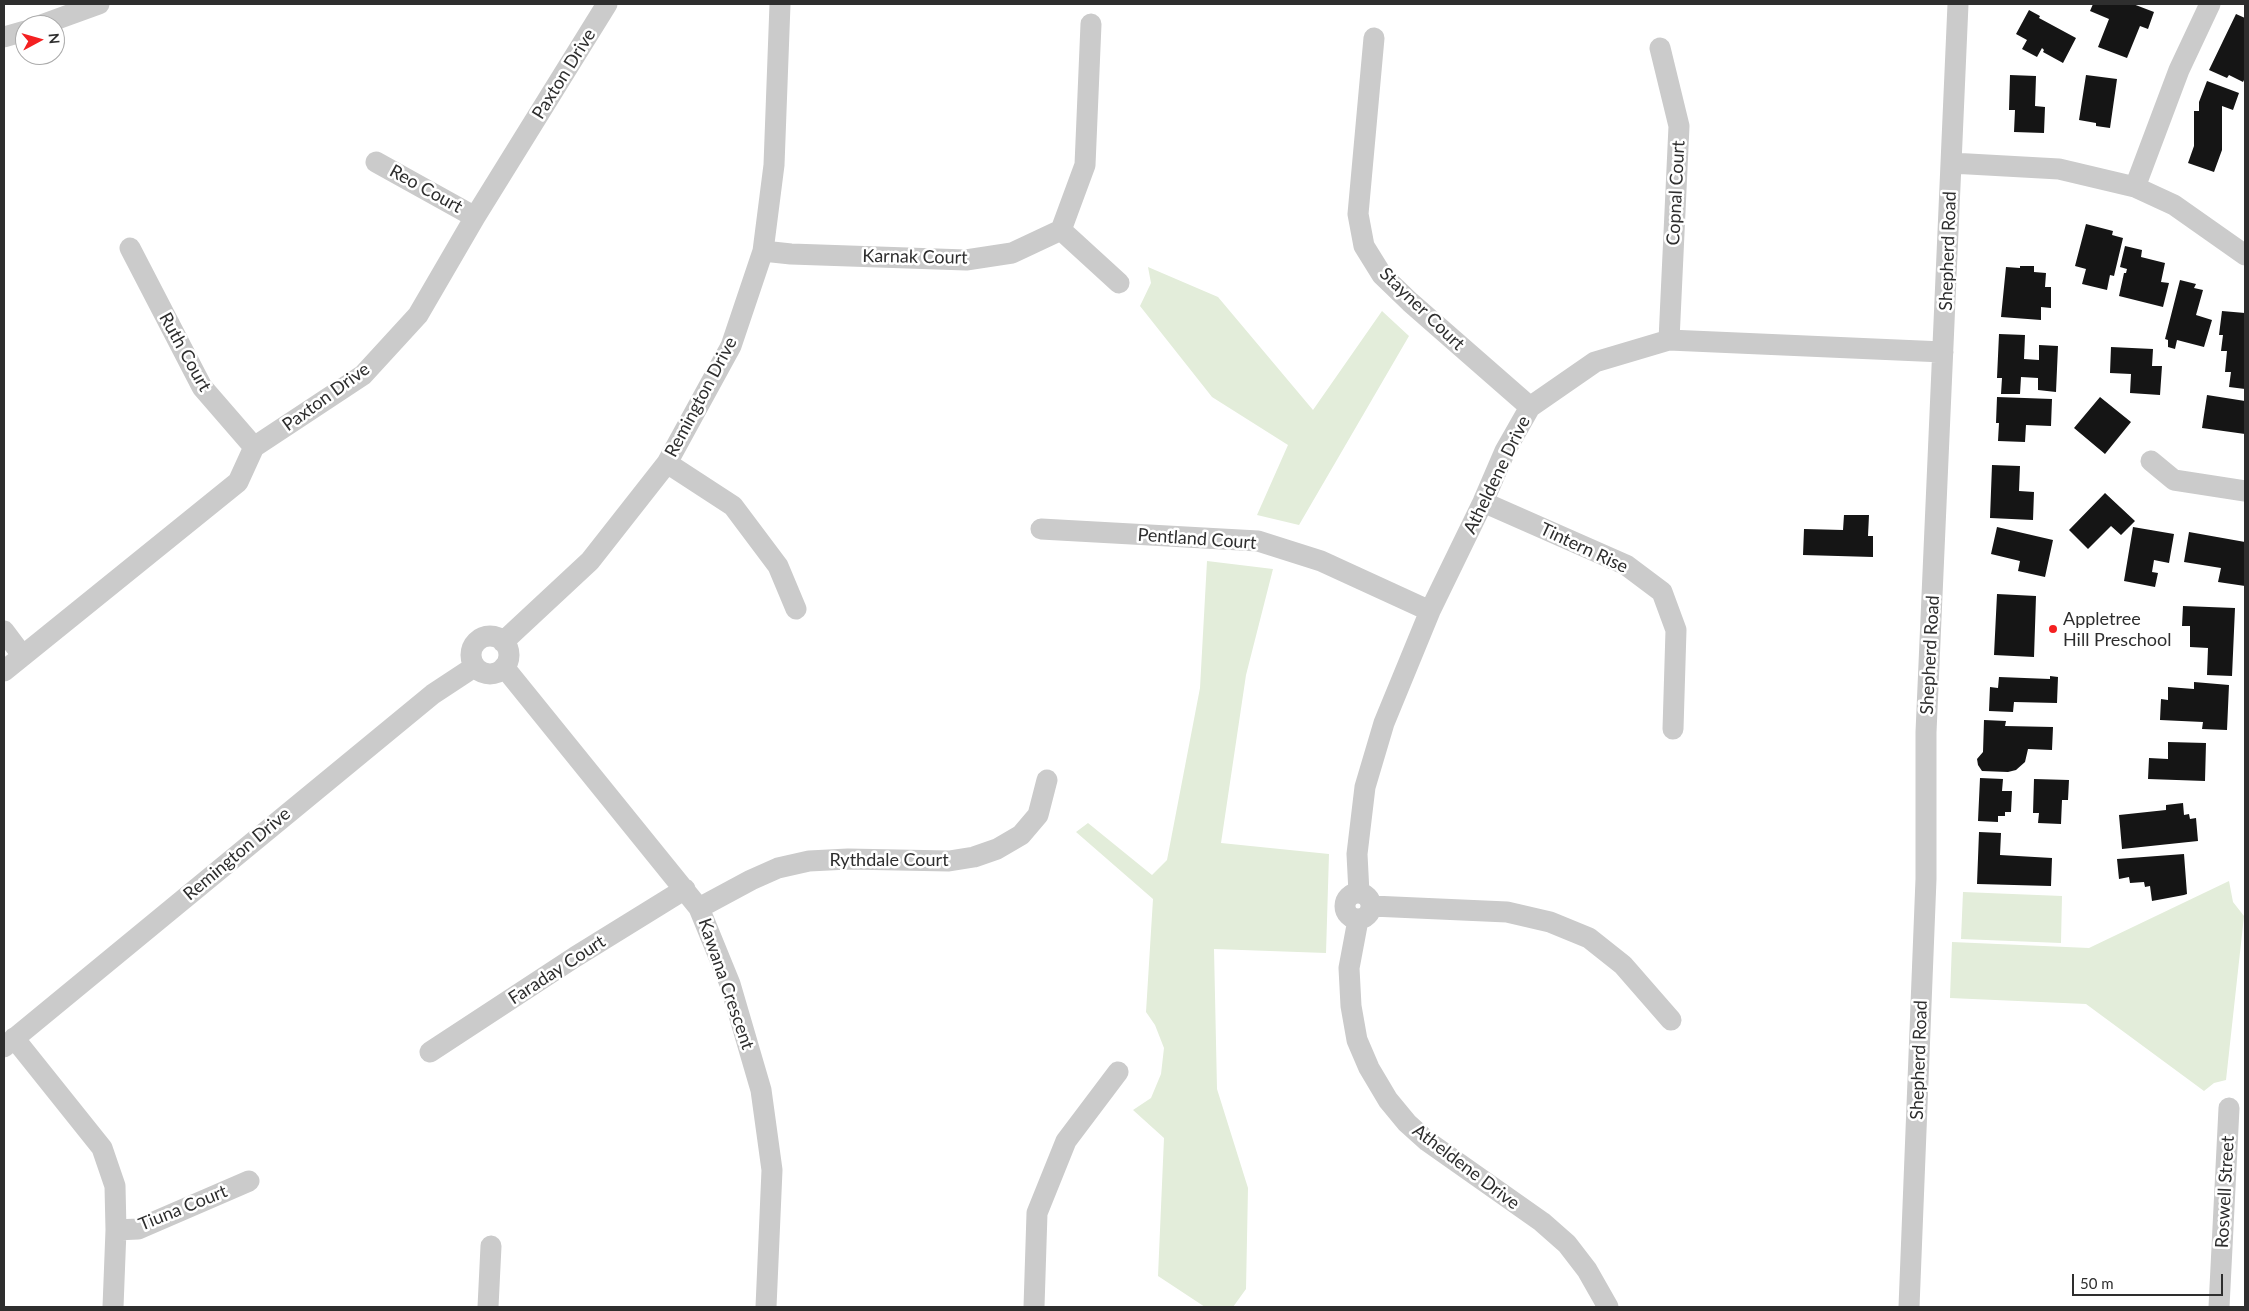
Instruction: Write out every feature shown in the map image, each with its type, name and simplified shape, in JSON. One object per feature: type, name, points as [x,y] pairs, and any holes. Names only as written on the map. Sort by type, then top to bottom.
[{"type":"street","points":[[65,16],[99,4]]},
{"type":"street","name":"Paxton Drive","points":[[254,447],[363,375],[418,315],[475,216],[607,4]]},
{"type":"street","name":"Remington Drive","points":[[504,642],[590,561],[667,463],[731,346],[763,250],[774,165],[780,4]]},
{"type":"street","name":"Shepherd Road","points":[[1909,1307],[1926,879],[1926,732],[1958,4]]},
{"type":"street","points":[[2135,187],[2179,70],[2210,4]]},
{"type":"street","points":[[1091,24],[1085,165],[1061,230],[1119,283]]},
{"type":"street","name":"Stayner Court","points":[[1374,38],[1358,214],[1364,246],[1382,275],[1403,296],[1530,407]]},
{"type":"street","name":"Copnal Court","points":[[1660,48],[1679,126],[1669,340]]},
{"type":"street","name":"Reo Court","points":[[376,162],[475,216]]},
{"type":"street","points":[[1951,163],[2059,169],[2135,187],[2174,205],[2245,255]]},
{"type":"street","name":"Karnak Court","points":[[763,250],[791,254],[966,260],[1012,253],[1061,230]]},
{"type":"street","name":"Ruth Court","points":[[130,248],[202,387],[254,447]]},
{"type":"street","name":"Atheldene Drive","points":[[1608,1307],[1588,1270],[1567,1244],[1542,1222],[1426,1141],[1407,1122],[1388,1100],[1369,1068],[1357,1040],[1351,1006],[1349,968],[1363,906],[1357,854],[1365,787],[1384,723],[1430,611],[1483,502],[1505,451],[1530,407],[1595,362],[1669,340],[1943,352]]},
{"type":"street","points":[[4,671],[238,482],[254,447]]},
{"type":"street","points":[[2151,461],[2174,480],[2245,491]]},
{"type":"street","points":[[667,463],[733,506],[778,566],[796,609]]},
{"type":"street","name":"Tintern Rise","points":[[1483,502],[1626,565],[1662,592],[1676,630],[1673,730]]},
{"type":"street","name":"Pentland Court","points":[[1041,529],[1258,541],[1322,561],[1430,611]]},
{"type":"street","points":[[4,631],[22,656]]},
{"type":"street","points":[[491,636],[504,642],[509,654],[504,667],[493,674],[487,674],[474,667],[470,655],[472,648],[479,640],[491,636]]},
{"type":"street","name":"Remington Drive","points":[[9,1043],[432,694],[474,667]]},
{"type":"street","name":"Kawana Crescent","points":[[504,667],[699,908],[730,984],[761,1090],[772,1170],[766,1307]]},
{"type":"street","name":"Rythdale Court","points":[[699,908],[778,868],[809,860],[948,861],[997,849],[1021,835],[1038,815],[1047,780]]},
{"type":"street","name":"Faraday Court","points":[[430,1052],[575,957],[685,889]]},
{"type":"street","points":[[1363,906],[1508,912],[1550,922],[1588,938],[1623,965],[1671,1020]]},
{"type":"street","points":[[9,1043],[102,1148],[115,1186],[114,1307]]},
{"type":"street","points":[[1034,1307],[1037,1213],[1066,1142],[1118,1072]]},
{"type":"street","name":"Roswell Street","points":[[2219,1307],[2229,1108]]},
{"type":"street","name":"Tiuna Court","points":[[116,1230],[138,1229],[249,1181]]},
{"type":"street","points":[[488,1307],[491,1246]]},
{"type":"green space","points":[[1148,267],[1218,297],[1313,410],[1382,311],[1409,336],[1299,525],[1257,515],[1288,445],[1212,397],[1140,306],[1151,283]]},
{"type":"green space","points":[[1207,561],[1273,569],[1246,675],[1221,843],[1329,854],[1326,953],[1214,949],[1217,1089],[1248,1188],[1246,1289],[1233,1307],[1205,1307],[1158,1276],[1164,1138],[1133,1110],[1151,1098],[1161,1074],[1164,1048],[1155,1025],[1146,1012],[1153,899],[1076,832],[1088,823],[1152,875],[1167,860],[1200,688]]},
{"type":"green space","points":[[2229,881],[2233,902],[2244,916],[2226,1080],[2214,1083],[2204,1091],[2086,1004],[1950,998],[1952,942],[2089,948]]},
{"type":"green space","points":[[1963,892],[2062,896],[2061,943],[1961,939]]},
{"type":"building","points":[[2093,4],[2133,4],[2154,12],[2148,29],[2140,26],[2127,58],[2098,47],[2109,19],[2090,11]]},
{"type":"building","points":[[2029,10],[2040,16],[2039,18],[2076,38],[2063,63],[2043,52],[2042,48],[2037,57],[2022,49],[2027,40],[2016,34]]},
{"type":"building","points":[[2236,14],[2245,18],[2245,78],[2243,82],[2229,75],[2227,78],[2209,70]]},
{"type":"building","points":[[2010,75],[2036,76],[2035,106],[2045,107],[2044,133],[2014,132],[2015,110],[2009,110]]},
{"type":"building","points":[[2086,75],[2117,79],[2110,128],[2096,126],[2096,123],[2079,120]]},
{"type":"building","points":[[2207,81],[2239,93],[2233,110],[2222,106],[2222,150],[2214,172],[2188,163],[2194,146],[2194,111],[2199,111],[2199,102]]},
{"type":"building","points":[[2086,224],[2113,231],[2112,235],[2123,238],[2114,276],[2110,275],[2107,290],[2082,284],[2086,269],[2075,266]]},
{"type":"building","points":[[2125,246],[2142,250],[2141,257],[2165,263],[2161,282],[2169,283],[2163,307],[2119,296],[2124,273],[2126,273],[2127,269],[2120,267]]},
{"type":"building","points":[[2020,266],[2034,266],[2034,272],[2046,273],[2045,287],[2051,287],[2051,308],[2041,307],[2041,320],[2001,317],[2006,267],[2020,268]]},
{"type":"building","points":[[2180,280],[2196,284],[2194,288],[2203,290],[2196,315],[2212,320],[2204,347],[2177,340],[2175,349],[2168,347],[2168,340],[2165,339]]},
{"type":"building","points":[[2222,311],[2245,313],[2245,389],[2229,387],[2231,372],[2225,372],[2227,351],[2221,351],[2223,335],[2219,335]]},
{"type":"building","points":[[1999,334],[2025,335],[2024,359],[2039,360],[2039,345],[2058,346],[2056,392],[2038,390],[2038,378],[2021,377],[2020,394],[2001,394],[2002,378],[1997,378]]},
{"type":"building","points":[[2111,347],[2153,349],[2152,366],[2162,366],[2160,395],[2130,393],[2131,374],[2110,373]]},
{"type":"building","points":[[2207,395],[2245,401],[2245,434],[2202,428]]},
{"type":"building","points":[[1997,397],[2052,399],[2051,426],[2026,425],[2025,442],[1998,441],[1999,423],[1996,423]]},
{"type":"building","points":[[2100,397],[2131,422],[2105,454],[2074,428]]},
{"type":"building","points":[[1992,465],[2020,466],[2019,491],[2034,492],[2033,520],[1990,518]]},
{"type":"building","points":[[2105,493],[2135,521],[2121,535],[2111,526],[2088,549],[2069,530]]},
{"type":"building","points":[[1844,515],[1869,515],[1868,536],[1873,536],[1873,557],[1803,555],[1804,529],[1843,530]]},
{"type":"building","points":[[1997,527],[2053,540],[2045,577],[2018,571],[2020,561],[1991,554]]},
{"type":"building","points":[[2133,527],[2174,534],[2169,563],[2154,560],[2152,572],[2158,573],[2155,587],[2124,581]]},
{"type":"building","points":[[2189,532],[2245,542],[2245,586],[2218,582],[2221,568],[2184,562]]},
{"type":"building","points":[[1997,594],[2036,596],[2034,657],[1994,655]]},
{"type":"building","points":[[2183,606],[2235,608],[2232,676],[2207,675],[2208,648],[2190,647],[2190,626],[2182,626]]},
{"type":"building","points":[[2050,676],[2058,677],[2057,703],[2014,702],[2013,712],[1989,711],[1990,687],[1998,688],[1999,677],[2050,679]]},
{"type":"building","points":[[2194,682],[2229,685],[2227,730],[2202,729],[2203,722],[2160,720],[2161,699],[2168,700],[2168,687],[2194,689]]},
{"type":"building","points":[[1984,720],[2006,721],[2005,726],[2053,727],[2052,750],[2028,749],[2025,762],[2016,770],[2008,772],[1982,771],[1977,759],[1983,752]]},
{"type":"building","points":[[2168,742],[2206,743],[2205,781],[2148,779],[2149,758],[2168,759]]},
{"type":"building","points":[[1980,778],[2003,779],[2002,791],[2012,791],[2011,812],[2005,812],[2005,816],[1998,816],[1998,822],[1978,821]]},
{"type":"building","points":[[2034,779],[2069,780],[2068,800],[2062,800],[2061,824],[2038,823],[2039,813],[2033,813]]},
{"type":"building","points":[[2183,803],[2184,815],[2189,814],[2190,819],[2196,818],[2198,841],[2122,849],[2119,815],[2166,810],[2166,805]]},
{"type":"building","points":[[1979,832],[2001,833],[2000,855],[2052,858],[2051,886],[1977,884]]},
{"type":"building","points":[[2184,854],[2187,894],[2152,901],[2150,886],[2145,887],[2144,882],[2130,883],[2129,877],[2119,879],[2117,859]]},
{"type":"place","name":"Appletree Hill Preschool","points":[[2053,629]]}]
